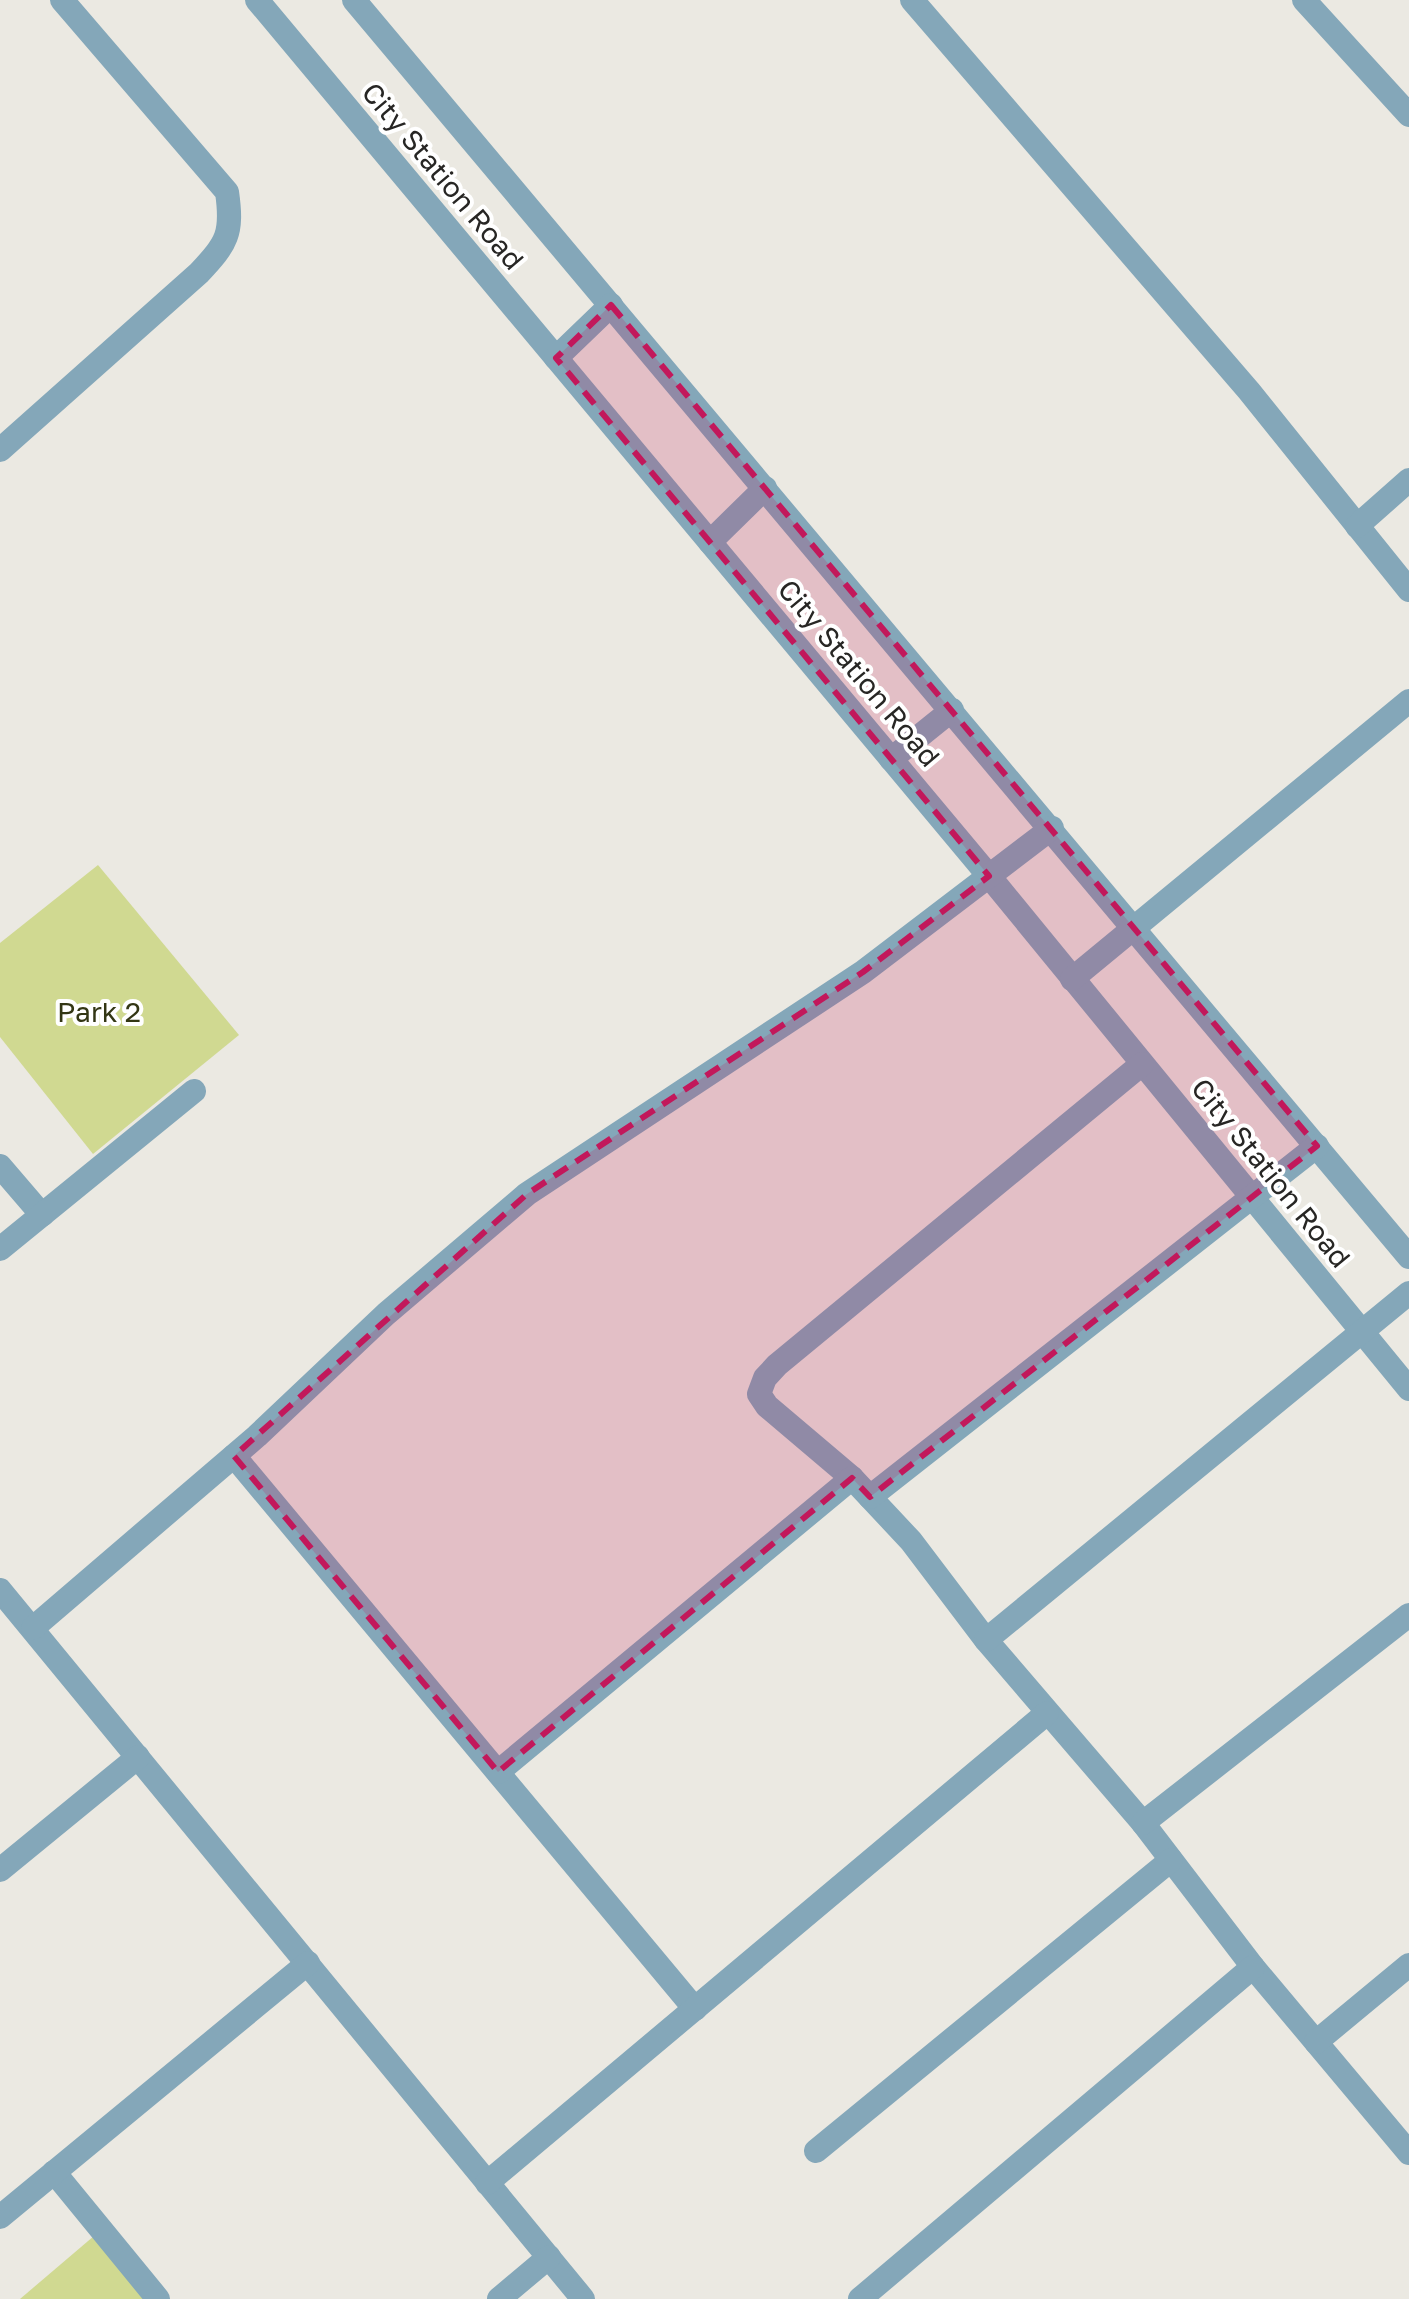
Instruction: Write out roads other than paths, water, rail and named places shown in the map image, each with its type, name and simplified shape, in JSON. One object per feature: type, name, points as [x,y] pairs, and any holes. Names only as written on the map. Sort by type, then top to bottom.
[{"type":"street","points":[[2,445],[199,273],[223,247],[232,224],[227,192],[62,0]]},
{"type":"street","name":"City Station Road","points":[[257,0],[989,876],[1409,1389]]},
{"type":"street","points":[[354,0],[1134,925],[1409,1257]]},
{"type":"street","points":[[912,0],[1249,391],[1409,590]]},
{"type":"street","points":[[1304,0],[1409,115]]},
{"type":"street","points":[[556,358],[611,305]]},
{"type":"street","points":[[1357,526],[1409,480]]},
{"type":"street","points":[[710,542],[765,488]]},
{"type":"street","points":[[1072,979],[1409,701]]},
{"type":"street","points":[[891,759],[952,710]]},
{"type":"street","points":[[33,1628],[234,1456],[386,1314],[527,1194],[863,972],[1052,828]]},
{"type":"street","points":[[1142,1064],[765,1378],[759,1394],[767,1406],[852,1478],[911,1541],[986,1640],[1143,1823],[1253,1967],[1409,2153]]},
{"type":"street","points":[[0,1249],[194,1091]]},
{"type":"street","points":[[870,1497],[1317,1146]]},
{"type":"street","points":[[0,1166],[42,1215]]},
{"type":"street","points":[[986,1640],[1409,1293]]},
{"type":"street","points":[[234,1456],[695,2009]]},
{"type":"street","points":[[498,1772],[852,1478]]},
{"type":"street","points":[[0,1590],[583,2299]]},
{"type":"street","points":[[1143,1823],[1409,1615]]},
{"type":"street","points":[[487,2183],[1047,1713]]},
{"type":"street","points":[[0,1870],[138,1757]]},
{"type":"street","points":[[816,2151],[1171,1860]]},
{"type":"street","points":[[0,2217],[308,1963]]},
{"type":"street","points":[[1316,2042],[1409,1965]]},
{"type":"street","points":[[860,2299],[1253,1967]]},
{"type":"street","points":[[54,2172],[158,2299]]},
{"type":"street","points":[[499,2299],[549,2257]]},
{"type":"park label","name":"Park 2","points":[[99,1012]]}]
